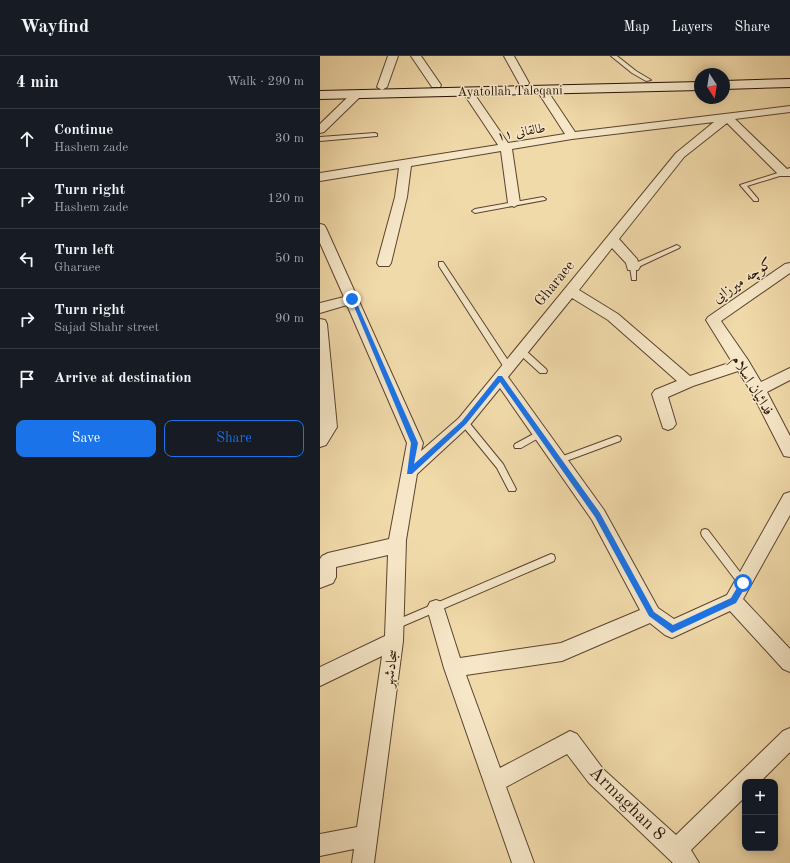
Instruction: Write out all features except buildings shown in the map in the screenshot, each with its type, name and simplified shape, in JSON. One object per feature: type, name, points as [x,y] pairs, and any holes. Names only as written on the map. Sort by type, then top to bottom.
[{"type":"main road","points":[[730,78],[790,77]]},
{"type":"main road","name":"Ayatollah Taleqani","points":[[320,88],[694,79]]},
{"type":"main road","points":[[730,85],[790,83]]},
{"type":"main road","name":"Ayatollah Taleqani","points":[[320,95],[694,86]]},
{"type":"street","points":[[382,87],[393,56]]},
{"type":"street","points":[[416,56],[436,85]]},
{"type":"street","points":[[509,56],[524,83]]},
{"type":"street","points":[[541,90],[572,136]]},
{"type":"street","points":[[467,91],[506,148],[514,203]]},
{"type":"street","points":[[320,130],[357,94]]},
{"type":"street","name":"طالقانی ۱۱","points":[[320,177],[506,148],[572,136],[789,110]]},
{"type":"street","points":[[727,117],[787,173]]},
{"type":"street","name":"Gharaee","points":[[409,472],[464,422],[610,239],[680,155],[727,117]]},
{"type":"street","points":[[384,263],[401,197],[405,163]]},
{"type":"street","name":"سجادشهر","points":[[320,228],[414,443],[397,545],[394,633],[363,863]]},
{"type":"street","points":[[610,239],[632,262],[634,272]]},
{"type":"street","name":"کوچه میرزایی","points":[[713,320],[790,268]]},
{"type":"street","points":[[569,290],[613,318],[688,382]]},
{"type":"street","points":[[320,308],[352,299]]},
{"type":"street","name":"فدائیان اسلام","points":[[713,320],[743,364],[790,451]]},
{"type":"street","points":[[320,324],[329,427],[321,439]]},
{"type":"street","points":[[668,424],[660,394],[688,382],[743,364]]},
{"type":"street","points":[[504,372],[539,434],[598,515],[652,614],[672,629],[733,600],[790,499]]},
{"type":"street","points":[[758,390],[790,373]]},
{"type":"street","points":[[320,580],[327,577],[324,560],[397,545]]},
{"type":"street","points":[[733,600],[790,663]]},
{"type":"street","points":[[436,608],[454,668],[523,863]]},
{"type":"street","points":[[454,668],[562,652],[652,614]]},
{"type":"street","points":[[320,677],[394,633]]},
{"type":"street","points":[[748,779],[790,738]]},
{"type":"street","name":"Armaghan 8","points":[[494,782],[570,741],[596,776],[682,856]]},
{"type":"street","points":[[682,856],[742,786]]},
{"type":"street","points":[[320,845],[367,836]]},
{"type":"lane","points":[[614,56],[634,72],[648,80]]},
{"type":"lane","points":[[320,140],[375,135]]},
{"type":"lane","points":[[756,200],[743,185],[787,173]]},
{"type":"lane","points":[[475,211],[543,199]]},
{"type":"lane","points":[[634,272],[677,247]]},
{"type":"lane","points":[[441,264],[504,372]]},
{"type":"lane","points":[[521,351],[543,371]]},
{"type":"lane","points":[[464,422],[500,466],[512,489]]},
{"type":"lane","points":[[518,446],[539,434]]},
{"type":"lane","points":[[558,461],[617,439]]},
{"type":"lane","points":[[706,533],[743,583]]},
{"type":"lane","points":[[394,633],[436,608],[551,558]]},
{"type":"route","points":[[352,299],[414,443],[409,472],[464,422],[500,377],[558,461],[598,515],[652,614],[672,629],[733,600],[743,583]]}]
